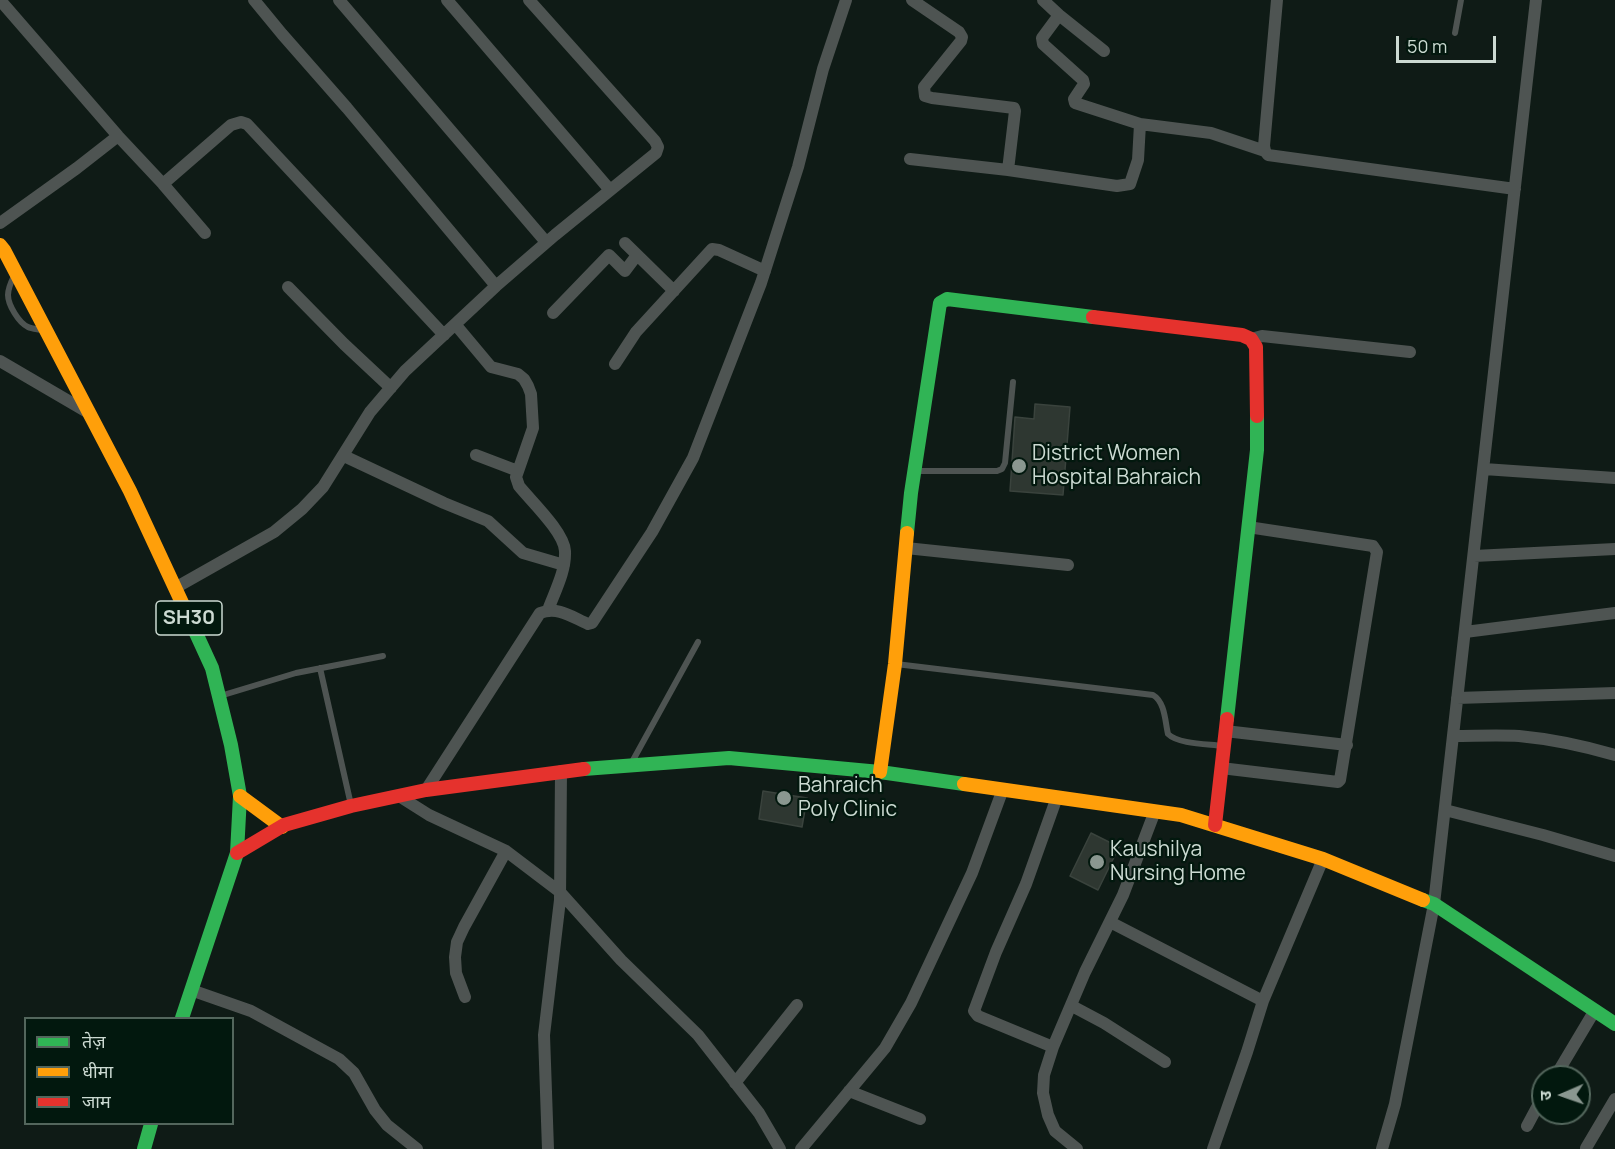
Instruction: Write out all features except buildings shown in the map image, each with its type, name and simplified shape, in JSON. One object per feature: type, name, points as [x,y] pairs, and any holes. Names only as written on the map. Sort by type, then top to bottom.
[{"type":"main road","name":"SH30","points":[[0,245],[130,491],[212,668],[231,745],[240,796],[237,853],[182,1017]]},
{"type":"main road","points":[[880,772],[895,664],[914,471],[940,303],[947,299],[1242,335],[1251,339],[1256,347],[1257,450],[1215,825]]},
{"type":"main road","points":[[237,853],[282,827],[351,806],[426,790],[561,771],[729,758],[880,772],[1181,815],[1323,859],[1434,904],[1615,1024]]},
{"type":"main road","points":[[240,796],[282,827]]},
{"type":"main road","points":[[144,1149],[151,1125]]},
{"type":"street","points":[[0,0],[205,233]]},
{"type":"street","points":[[254,0],[496,286]]},
{"type":"street","points":[[339,0],[546,242]]},
{"type":"street","points":[[447,0],[610,190]]},
{"type":"street","points":[[175,588],[274,532],[302,509],[323,487],[370,412],[405,371],[546,242],[656,153],[658,147],[655,141],[529,0]]},
{"type":"street","points":[[426,790],[540,613],[556,610],[588,624],[592,623],[652,532],[693,458],[765,271],[798,167],[824,69],[846,0]]},
{"type":"street","points":[[912,0],[959,32],[962,37],[924,87],[925,96],[1014,108],[1008,170]]},
{"type":"street","points":[[1043,0],[1104,51]]},
{"type":"street","points":[[1264,151],[1277,0]]},
{"type":"street","points":[[1382,1149],[1395,1104],[1434,904],[1536,0]]},
{"type":"street","points":[[1059,15],[1042,41],[1083,80],[1084,84],[1074,99],[1075,103],[1140,124],[1211,133],[1264,151],[1268,155],[1515,189]]},
{"type":"street","points":[[163,184],[231,125],[241,122],[247,124],[444,334]]},
{"type":"street","points":[[910,159],[1118,186],[1130,184],[1138,160],[1140,124]]},
{"type":"street","points":[[0,223],[118,136]]},
{"type":"street","points":[[625,243],[674,291]]},
{"type":"street","points":[[615,364],[636,332],[712,249],[765,271]]},
{"type":"street","points":[[553,313],[609,255],[625,271],[637,255]]},
{"type":"street","points":[[288,287],[391,388]]},
{"type":"street","points":[[455,324],[492,367],[518,374],[524,379],[531,394],[533,428],[516,477],[519,486],[558,532],[565,550],[560,580],[548,610]]},
{"type":"street","points":[[1251,339],[1262,336],[1410,352]]},
{"type":"street","points":[[0,361],[90,414]]},
{"type":"street","points":[[476,455],[518,471]]},
{"type":"street","points":[[344,456],[488,521],[523,553],[564,565]]},
{"type":"street","points":[[1484,469],[1615,478]]},
{"type":"street","points":[[1221,768],[1338,782],[1342,778],[1377,552],[1373,546],[1248,527]]},
{"type":"street","points":[[906,548],[1068,566]]},
{"type":"street","points":[[1474,556],[1615,549]]},
{"type":"street","points":[[1465,632],[1615,613]]},
{"type":"street","points":[[1458,698],[1615,693]]},
{"type":"street","points":[[1225,731],[1347,745]]},
{"type":"street","points":[[1453,736],[1518,736],[1594,749],[1615,755]]},
{"type":"street","points":[[548,1149],[544,1035],[560,892],[561,771]]},
{"type":"street","points":[[801,1149],[885,1048],[912,1003],[972,873],[1004,789]]},
{"type":"street","points":[[399,796],[429,814],[506,851],[560,892],[621,960],[698,1035],[759,1113],[780,1149]]},
{"type":"street","points":[[1053,1047],[978,1016],[974,1011],[996,952],[1026,884],[1057,797]]},
{"type":"street","points":[[1445,810],[1615,856]]},
{"type":"street","points":[[1077,1149],[1055,1131],[1042,1093],[1044,1074],[1085,972],[1123,895],[1155,811]]},
{"type":"street","points":[[465,997],[456,973],[457,942],[506,851]]},
{"type":"street","points":[[1213,1149],[1263,1001],[1323,859]]},
{"type":"street","points":[[1110,922],[1263,1001]]},
{"type":"street","points":[[191,990],[251,1011],[339,1059],[354,1073],[375,1110],[387,1125],[417,1149]]},
{"type":"street","points":[[735,1083],[797,1005]]},
{"type":"street","points":[[1072,1006],[1104,1023],[1165,1062]]},
{"type":"street","points":[[1562,1065],[1595,1011]]},
{"type":"street","points":[[849,1090],[920,1119]]},
{"type":"street","points":[[1586,1148],[1615,1099]]},
{"type":"street","points":[[1527,1126],[1531,1118]]},
{"type":"lane","points":[[1455,33],[1461,0]]},
{"type":"lane","points":[[15,272],[8,289],[10,303],[22,324],[29,328],[46,330]]},
{"type":"lane","points":[[914,471],[997,471],[1002,469],[1005,463],[1013,382]]},
{"type":"lane","points":[[630,765],[698,642]]},
{"type":"lane","points":[[219,696],[296,673],[383,656]]},
{"type":"lane","points":[[895,664],[1153,695],[1158,697],[1161,703],[1168,734],[1172,738],[1179,741],[1224,746]]},
{"type":"lane","points":[[320,668],[351,806]]},
{"type":"traffic: fast","points":[[907,533],[940,303],[947,299],[1093,317]]},
{"type":"traffic: fast","points":[[1227,719],[1257,450],[1257,416]]},
{"type":"traffic: fast","points":[[182,1017],[237,853],[240,796],[231,745],[212,668],[190,620]]},
{"type":"traffic: fast","points":[[584,769],[729,758],[880,772],[964,784]]},
{"type":"traffic: fast","points":[[1423,900],[1434,904],[1615,1024]]},
{"type":"traffic: fast","points":[[144,1149],[151,1125]]},
{"type":"traffic: slow","points":[[0,245],[130,491],[190,620]]},
{"type":"traffic: slow","points":[[880,772],[895,664],[907,533]]},
{"type":"traffic: slow","points":[[964,784],[1181,815],[1323,859],[1423,900]]},
{"type":"traffic: slow","points":[[240,796],[282,827]]},
{"type":"traffic: jam","points":[[1093,317],[1242,335],[1251,339],[1256,347],[1257,416]]},
{"type":"traffic: jam","points":[[1215,825],[1227,719]]},
{"type":"traffic: jam","points":[[237,853],[284,825],[351,806],[426,790],[584,769]]},
{"type":"place","name":"District Women Hospital Bahraich","points":[[1019,466]]},
{"type":"place","name":"Bahraich Poly Clinic","points":[[784,798]]},
{"type":"place","name":"Kaushilya Nursing Home","points":[[1097,862]]}]
